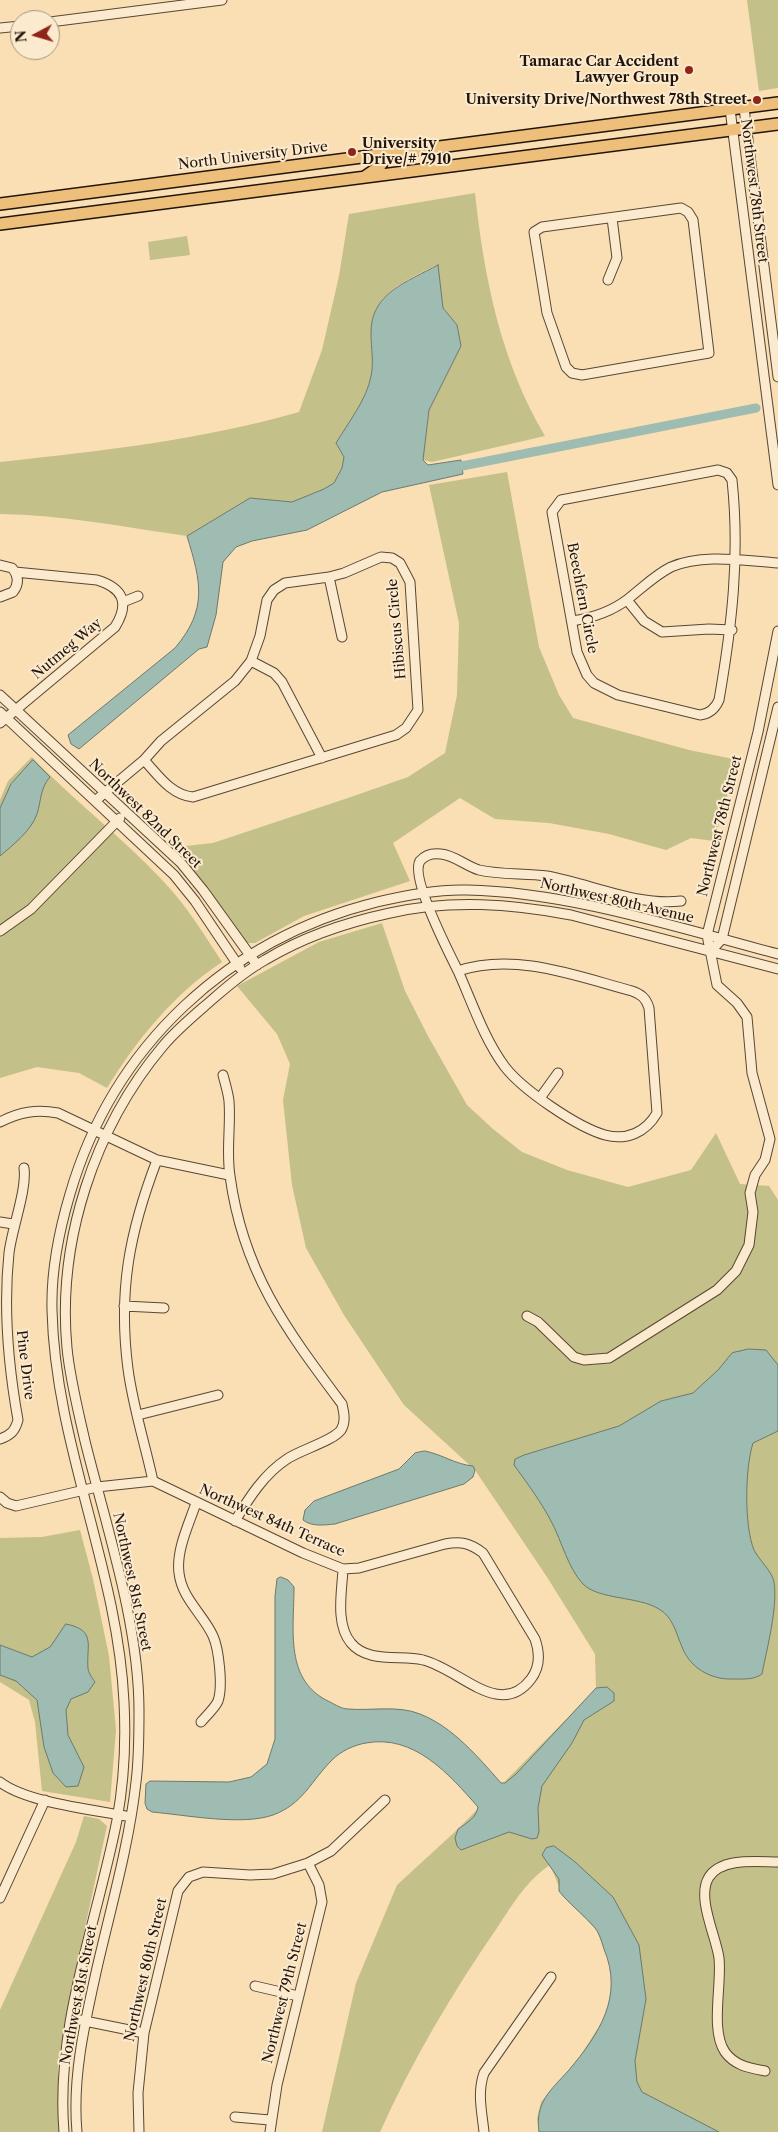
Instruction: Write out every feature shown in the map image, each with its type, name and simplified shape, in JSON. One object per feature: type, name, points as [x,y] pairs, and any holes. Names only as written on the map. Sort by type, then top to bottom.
[{"type":"main road","name":"North University Drive","points":[[0,204],[778,103]]},
{"type":"main road","points":[[0,224],[778,124]]},
{"type":"main road","points":[[364,177],[379,167],[390,153]]},
{"type":"street","points":[[60,21],[222,0]]},
{"type":"street","name":"Northwest 78th Street","points":[[744,108],[778,378]]},
{"type":"street","name":"Northwest 78th Street","points":[[730,110],[778,485]]},
{"type":"street","points":[[681,208],[688,212],[693,220],[709,353],[582,375],[572,373],[566,367],[547,313],[534,232],[542,227],[612,218],[681,208]]},
{"type":"street","points":[[608,280],[617,258],[612,218]]},
{"type":"street","name":"Beechfern Circle","points":[[718,470],[727,473],[732,480],[734,499],[736,561],[732,630],[719,700],[711,711],[700,715],[618,694],[594,683],[587,675],[577,652],[572,621],[552,512],[561,500],[718,470]]},
{"type":"street","name":"Hibiscus Circle","points":[[95,801],[144,760],[161,741],[235,681],[252,661],[260,636],[267,600],[274,590],[285,583],[330,577],[380,557],[392,558],[400,563],[406,571],[410,582],[418,710],[406,728],[396,736],[193,797],[183,796],[174,792],[144,760]]},
{"type":"street","points":[[572,621],[591,618],[627,600],[654,576],[684,562],[701,560],[778,563]]},
{"type":"street","points":[[0,565],[7,566],[15,572],[97,580],[109,584],[119,592],[123,602],[138,596]]},
{"type":"street","points":[[0,597],[8,595],[16,588],[17,577],[15,572]]},
{"type":"street","points":[[330,577],[342,637]]},
{"type":"street","points":[[627,600],[644,621],[662,632],[709,629],[732,630]]},
{"type":"street","name":"Nutmeg Way","points":[[2,718],[16,710],[116,627],[122,616],[123,602]]},
{"type":"street","name":"Northwest 78th Street","points":[[710,952],[707,935],[758,732],[778,631]]},
{"type":"street","points":[[252,661],[274,673],[282,682],[322,758]]},
{"type":"street","name":"Northwest 82nd Street","points":[[0,695],[181,863],[206,894],[257,965]]},
{"type":"street","name":"Northwest 78th Street","points":[[710,952],[722,939],[778,707]]},
{"type":"street","name":"Northwest 82nd Street","points":[[2,718],[174,875],[211,922],[245,974]]},
{"type":"street","points":[[0,931],[31,909],[126,812]]},
{"type":"street","points":[[458,971],[484,964],[525,965],[632,990],[641,994],[649,1008],[657,1113],[652,1123],[630,1136],[605,1135],[558,1110],[540,1098],[505,1067],[491,1044],[428,907],[418,868],[420,862],[426,856],[443,854],[465,865],[485,871],[548,876],[653,903],[681,902]]},
{"type":"street","name":"Northwest 80th Avenue","points":[[52,1305],[55,1264],[63,1218],[76,1174],[93,1130],[117,1087],[151,1040],[181,1008],[248,955],[314,922],[344,911],[390,899],[424,893],[464,890],[543,896],[778,954]]},
{"type":"street","name":"Northwest 80th Avenue","points":[[65,1305],[68,1266],[88,1177],[129,1093],[163,1046],[194,1015],[257,965],[318,935],[356,921],[393,912],[464,904],[539,910],[571,915],[778,969]]},
{"type":"street","points":[[527,1316],[538,1322],[574,1357],[595,1361],[609,1358],[717,1290],[736,1271],[749,1245],[753,1210],[750,1193],[755,1175],[765,1160],[770,1139],[752,1072],[747,1017],[738,1003],[717,985],[710,952]]},
{"type":"street","points":[[540,1098],[558,1072]]},
{"type":"street","points":[[223,1074],[229,1100],[229,1175],[248,1256],[290,1332],[342,1404],[345,1417],[341,1429],[332,1438],[285,1460],[268,1475],[235,1521]]},
{"type":"street","points":[[0,1122],[22,1112],[40,1110],[58,1113],[156,1160],[229,1175]]},
{"type":"street","points":[[0,1497],[7,1503],[16,1506],[97,1487],[153,1481],[128,1372],[124,1306],[126,1273],[133,1228],[156,1160]]},
{"type":"street","name":"Pine Drive","points":[[0,1439],[10,1435],[16,1428],[18,1420],[11,1380],[5,1301],[13,1224],[26,1180],[24,1168]]},
{"type":"street","points":[[0,1222],[13,1224]]},
{"type":"street","name":"Northwest 81st Street","points":[[52,1305],[56,1380],[107,1594],[121,1667],[124,1733],[118,1814],[72,2018],[64,2073],[64,2132]]},
{"type":"street","name":"Northwest 81st Street","points":[[65,1305],[66,1347],[73,1390],[126,1605],[139,1697],[137,1780],[131,1817],[85,2021],[78,2074],[78,2132]]},
{"type":"street","points":[[124,1306],[164,1308]]},
{"type":"street","points":[[138,1415],[218,1395]]},
{"type":"street","name":"Northwest 84th Terrace","points":[[153,1481],[303,1553],[343,1569],[359,1568],[459,1542],[472,1545],[483,1554],[535,1639],[539,1651],[538,1663],[533,1676],[525,1687],[515,1693],[503,1695],[489,1694],[446,1668],[422,1660],[370,1655],[358,1651],[349,1642],[343,1629],[343,1569]]},
{"type":"street","points":[[196,1503],[180,1554],[178,1571],[181,1586],[213,1636],[218,1655],[220,1680],[218,1701],[201,1722]]},
{"type":"street","points":[[0,1782],[20,1792],[45,1800],[131,1817]]},
{"type":"street","points":[[0,1898],[45,1800]]},
{"type":"street","points":[[308,1863],[331,1850],[385,1800]]},
{"type":"street","points":[[766,2071],[735,2062],[726,2053],[719,2041],[719,1959],[705,1894],[709,1877],[721,1868],[731,1864],[778,1862]]},
{"type":"street","name":"Northwest 80th Street","points":[[138,2132],[138,2093],[144,2032],[178,1892],[189,1877],[204,1872],[250,1875],[273,1874],[308,1863]]},
{"type":"street","name":"Northwest 79th Street","points":[[270,2132],[270,2120],[298,1996],[322,1902],[319,1885],[308,1863]]},
{"type":"street","points":[[484,2132],[480,2097],[480,2085],[484,2073],[551,1977]]},
{"type":"street","points":[[255,1986],[298,1996]]},
{"type":"street","points":[[72,2018],[144,2032]]},
{"type":"street","points":[[235,2117],[270,2120]]},
{"type":"shaded area","points":[[747,0],[778,0],[778,88],[759,91]]},
{"type":"shaded area","points":[[475,193],[484,256],[497,319],[517,379],[545,436],[432,462],[423,460],[429,410],[461,346],[457,325],[443,308],[437,265],[413,276],[392,290],[377,308],[372,320],[372,366],[369,385],[357,411],[336,443],[344,457],[342,469],[334,483],[324,489],[292,502],[250,498],[187,536],[70,519],[0,514],[0,462],[113,449],[188,437],[262,422],[299,412],[322,350],[339,276],[349,214]]},
{"type":"shaded area","points":[[187,236],[190,255],[150,260],[148,242]]},
{"type":"shaded area","points":[[507,472],[539,647],[559,695],[573,718],[689,750],[738,760],[714,841],[691,838],[666,850],[609,834],[549,823],[495,819],[460,798],[393,843],[410,881],[304,916],[255,943],[247,943],[176,847],[213,843],[348,798],[408,777],[445,753],[457,695],[459,623],[429,485]]},
{"type":"shaded area","points":[[32,757],[163,881],[187,910],[222,962],[172,1003],[131,1052],[107,1088],[79,1073],[37,1067],[0,1078],[0,800],[8,781]]},
{"type":"shaded area","points":[[382,923],[405,991],[467,1105],[522,1152],[567,1170],[628,1187],[691,1170],[716,1133],[740,1184],[769,1186],[778,1200],[778,2132],[539,2132],[537,2119],[541,2102],[579,2058],[603,2020],[613,1990],[609,1961],[596,1929],[563,1896],[550,1865],[541,1871],[520,1894],[464,1977],[419,2053],[380,2132],[322,2132],[356,1983],[397,1885],[458,1829],[596,1689],[595,1654],[547,1577],[475,1470],[404,1405],[344,1315],[306,1248],[292,1185],[283,1100],[290,1064],[277,1034],[237,986],[319,942]]},
{"type":"shaded area","points":[[80,1530],[93,1579],[109,1656],[116,1730],[110,1802],[42,1791],[35,1722],[29,1700],[0,1682],[0,1538],[42,1537]]},
{"type":"shaded area","points":[[84,1816],[99,1819],[107,1826],[66,2015],[58,2067],[61,2132],[0,2132],[0,2010],[76,1842]]},
{"type":"water","points":[[438,265],[443,308],[457,325],[461,346],[429,410],[423,460],[428,465],[461,460],[463,474],[382,492],[307,530],[252,541],[236,547],[223,562],[216,615],[207,647],[199,649],[79,749],[71,744],[68,735],[175,648],[186,634],[193,621],[199,595],[196,567],[187,536],[250,498],[292,502],[334,483],[342,468],[344,457],[336,443],[369,385],[372,371],[372,320],[377,308],[392,290]]},
{"type":"water","points":[[33,760],[50,777],[44,786],[37,814],[31,826],[0,856],[0,808],[11,784]]},
{"type":"water","points":[[749,1349],[766,1350],[778,1365],[778,1431],[753,1443],[747,1482],[747,1512],[751,1540],[754,1550],[773,1578],[775,1603],[762,1674],[748,1679],[725,1679],[709,1675],[690,1661],[671,1621],[664,1612],[641,1602],[599,1593],[583,1584],[569,1563],[556,1530],[548,1516],[514,1465],[515,1459],[524,1455],[619,1426],[661,1401],[693,1393],[718,1370],[732,1353]]},
{"type":"water","points":[[425,1451],[473,1466],[475,1470],[473,1477],[464,1484],[335,1524],[314,1525],[303,1520],[305,1510],[314,1501],[399,1469],[415,1453]]},
{"type":"water","points":[[281,1577],[288,1580],[294,1587],[293,1637],[295,1653],[298,1668],[305,1681],[315,1693],[344,1708],[403,1710],[420,1714],[454,1735],[501,1783],[505,1783],[516,1774],[596,1688],[607,1687],[614,1693],[614,1701],[584,1720],[572,1743],[542,1786],[538,1808],[539,1832],[537,1838],[532,1839],[509,1832],[461,1850],[457,1846],[455,1838],[458,1829],[473,1817],[478,1807],[455,1782],[429,1759],[400,1745],[383,1742],[361,1744],[339,1754],[292,1805],[273,1815],[246,1820],[230,1820],[152,1812],[147,1809],[145,1803],[146,1784],[150,1781],[229,1782],[251,1777],[267,1764],[275,1739],[275,1596],[277,1579]]},
{"type":"water","points":[[66,1624],[82,1630],[86,1635],[88,1640],[88,1670],[95,1682],[88,1692],[71,1699],[66,1710],[68,1735],[84,1767],[78,1786],[66,1787],[53,1773],[44,1747],[37,1700],[16,1681],[0,1675],[0,1645],[32,1657],[50,1647]]},
{"type":"water","points":[[554,1846],[574,1861],[613,1897],[639,1945],[646,1999],[635,2061],[637,2082],[642,2092],[719,2132],[539,2132],[539,2113],[545,2098],[580,2056],[599,2029],[610,1999],[611,1983],[609,1967],[598,1933],[559,1891],[559,1879],[542,1855],[546,1848]]},
{"type":"waterway","points":[[462,466],[756,408]]},
{"type":"place","name":"Tamarac Car Accident Lawyer Group","points":[[689,70]]},
{"type":"place","name":"University Drive/Northwest 78th Street","points":[[757,100]]},
{"type":"place","name":"University Drive/# 7910","points":[[352,152]]}]
